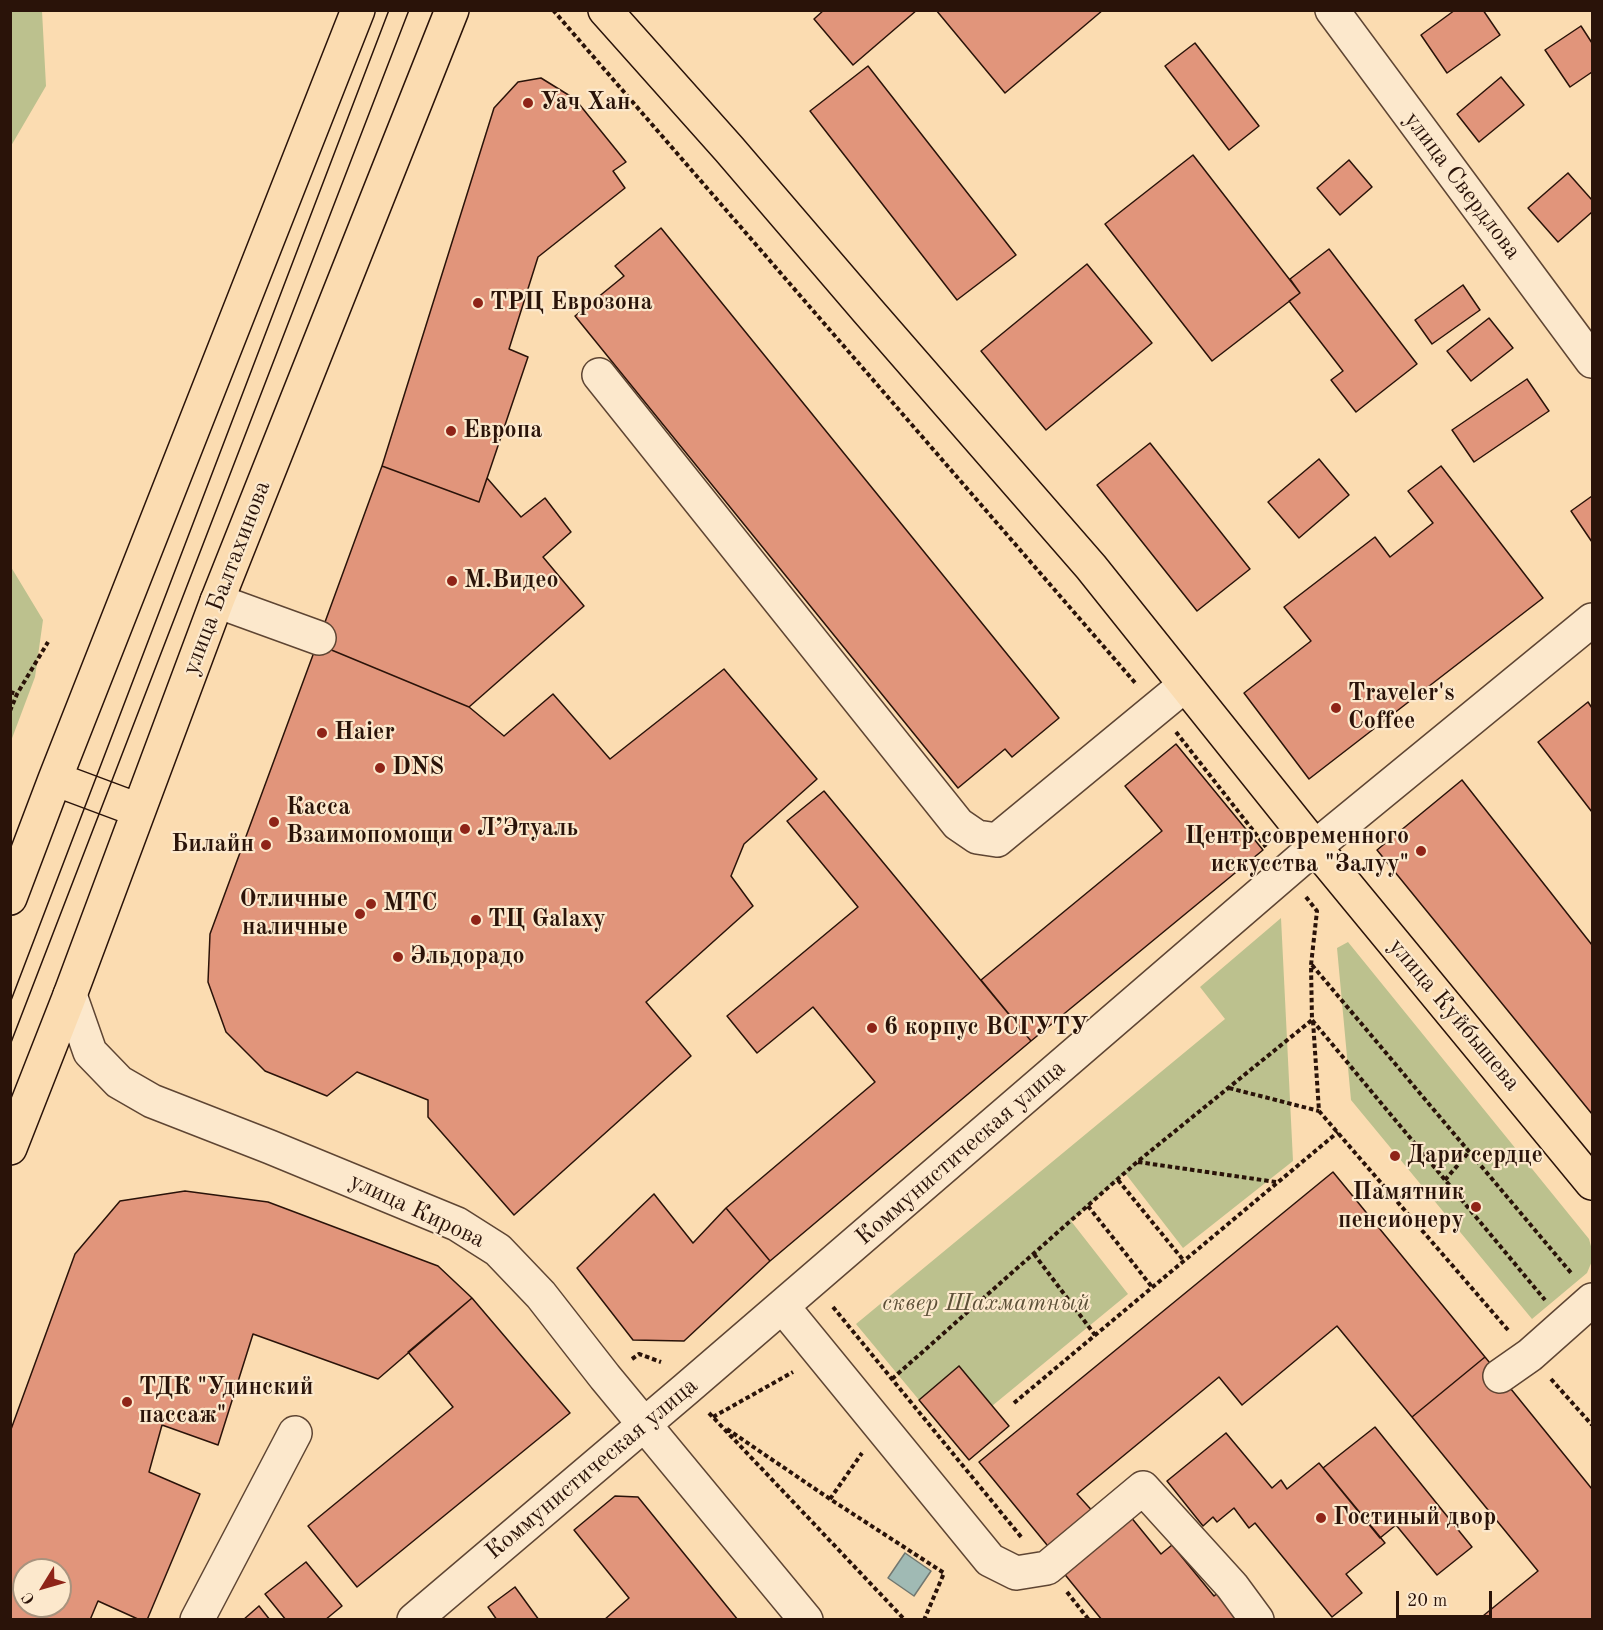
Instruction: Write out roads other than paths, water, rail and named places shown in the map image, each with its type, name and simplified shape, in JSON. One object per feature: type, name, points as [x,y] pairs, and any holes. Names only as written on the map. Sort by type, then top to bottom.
[{"type":"main road","points":[[10,898],[358,10]]},
{"type":"main road","name":"улица Балтахинова","points":[[10,1148],[218,601],[452,10]]},
{"type":"main road","name":"улица Куйбышева","points":[[605,10],[729,149],[1091,567],[1315,847],[1593,1183]]},
{"type":"main road","points":[[55,779],[138,810]]},
{"type":"street","name":"улица Свердлова","points":[[1332,10],[1593,361]]},
{"type":"street","points":[[599,375],[958,824],[977,837],[997,840],[1185,685]]},
{"type":"street","points":[[218,601],[319,638]]},
{"type":"street","name":"Коммунистическая улица","points":[[414,1620],[645,1425],[1315,847],[1593,620]]},
{"type":"street","name":"улица Кирова","points":[[70,995],[90,1052],[119,1082],[152,1101],[457,1224],[498,1250],[541,1295],[806,1620]]},
{"type":"street","points":[[1500,1376],[1530,1355],[1564,1323],[1585,1291]]},
{"type":"street","points":[[783,1306],[990,1560],[1016,1573],[1047,1568],[1143,1488],[1232,1586],[1257,1620]]},
{"type":"street","points":[[197,1620],[295,1432]]},
{"type":"water","points":[[905,1553],[931,1571],[914,1596],[888,1578]]},
{"type":"tram line","points":[[10,1003],[389,10]]},
{"type":"tram line","points":[[10,1045],[409,10]]},
{"type":"place","name":"Уач Хан","points":[[528,103]]},
{"type":"place","name":"ТРЦ Еврозона","points":[[478,303]]},
{"type":"place","name":"Европа","points":[[451,431]]},
{"type":"place","name":"М.Видео","points":[[452,581]]},
{"type":"place","name":"Traveler's Coffee","points":[[1336,708]]},
{"type":"place","name":"Haier","points":[[322,733]]},
{"type":"place","name":"DNS","points":[[380,768]]},
{"type":"place","name":"Касса Взаимопомощи","points":[[274,822]]},
{"type":"place","name":"Л’Этуаль","points":[[465,829]]},
{"type":"place","name":"Билайн","points":[[266,845]]},
{"type":"place","name":"Центр современного искусства \"Залуу\"","points":[[1421,851]]},
{"type":"place","name":"МТС","points":[[371,904]]},
{"type":"place","name":"Отличные наличные","points":[[360,914]]},
{"type":"place","name":"ТЦ Galaxy","points":[[476,920]]},
{"type":"place","name":"Эльдорадо","points":[[398,957]]},
{"type":"place","name":"6 корпус ВСГУТУ","points":[[872,1028]]},
{"type":"place","name":"Дари сердце","points":[[1395,1156]]},
{"type":"place","name":"Памятник пенсионеру","points":[[1476,1207]]},
{"type":"place","name":"ТДК \"Удинский пассаж\"","points":[[127,1402]]},
{"type":"place","name":"Гостиный двор","points":[[1321,1518]]},
{"type":"park label","name":"сквер Шахматный","points":[[986,1304]]}]
